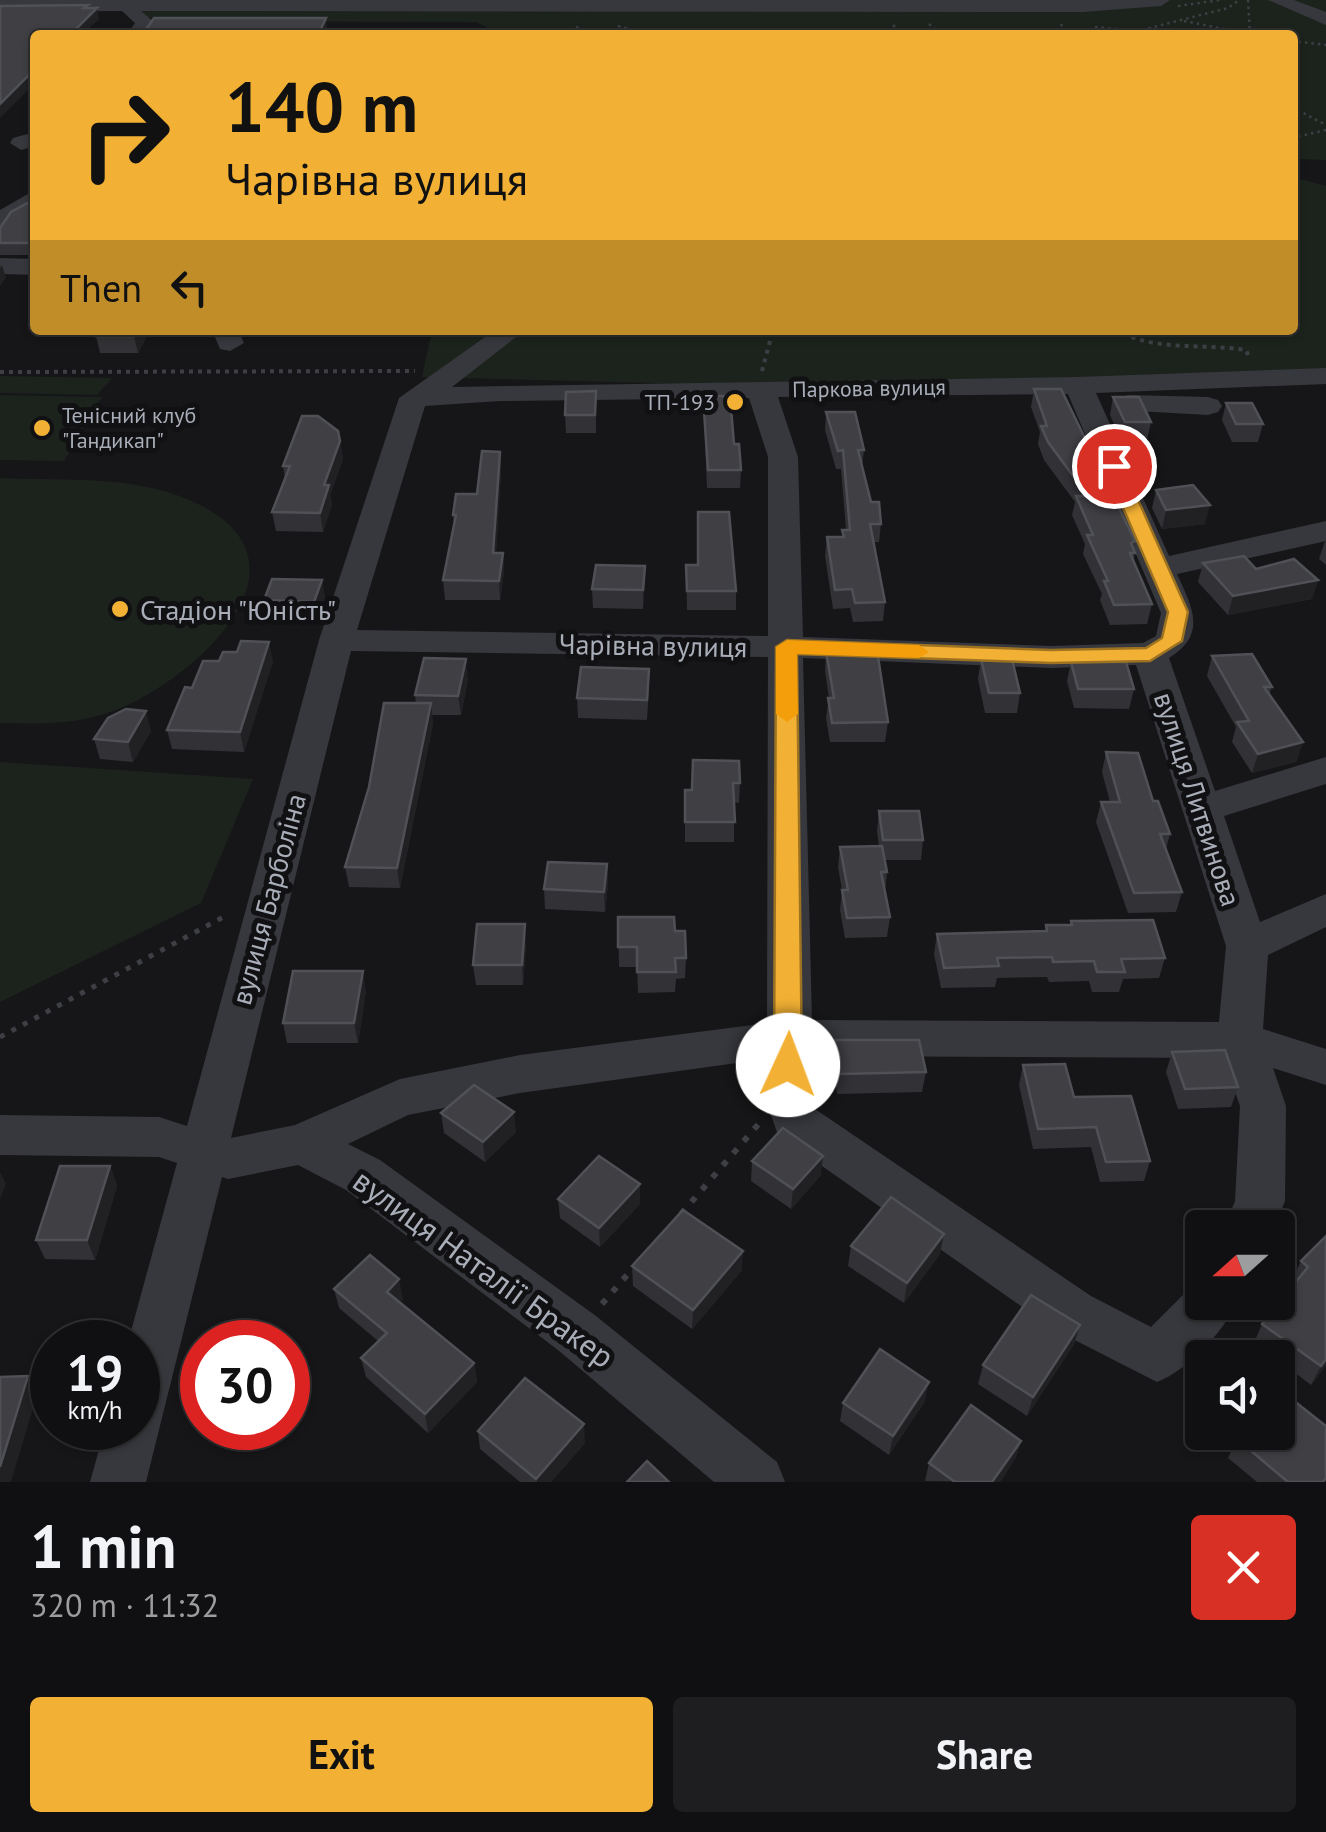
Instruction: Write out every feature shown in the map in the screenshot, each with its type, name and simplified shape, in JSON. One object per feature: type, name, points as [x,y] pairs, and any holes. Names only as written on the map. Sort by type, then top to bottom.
[{"type":"street","points":[[1278,0],[1326,18]]},
{"type":"street","points":[[615,1],[620,29]]},
{"type":"street","points":[[0,6],[615,1],[912,2],[1164,9]]},
{"type":"street","points":[[122,3],[145,22],[140,30]]},
{"type":"street","points":[[0,221],[30,200]]},
{"type":"street","points":[[0,266],[30,267]]},
{"type":"street","points":[[413,398],[458,372],[506,335]]},
{"type":"street","name":"Паркова вулиця","points":[[413,398],[500,392],[761,390],[1082,394],[1326,376]]},
{"type":"street","points":[[761,390],[783,457],[790,1038],[786,1092],[795,1121],[1073,1314],[1157,1357],[1193,1320]]},
{"type":"street","points":[[1082,394],[1208,406]]},
{"type":"street","name":"вулиця Литвинова","points":[[1082,394],[1178,612],[1172,641],[1150,654],[1247,946]]},
{"type":"street","name":"вулиця Барболіна","points":[[160,1320],[336,640],[413,398]]},
{"type":"street","points":[[1158,568],[1326,531]]},
{"type":"street","name":"Чарівна вулиця","points":[[336,640],[787,647],[1051,657],[1150,654]]},
{"type":"street","points":[[1203,806],[1239,800],[1326,770]]},
{"type":"street","points":[[1257,1210],[1263,1106],[1240,1040],[1247,946],[1326,909]]},
{"type":"street","points":[[0,1135],[159,1137],[228,1159],[302,1144],[400,1098],[520,1074],[790,1038],[1240,1040],[1326,1067]]},
{"type":"street","name":"вулиця Наталії Бракер","points":[[302,1144],[362,1174],[577,1333],[757,1482]]},
{"type":"street","points":[[118,1482],[126,1450]]},
{"type":"path","points":[[1139,30],[1228,8],[1239,0]]},
{"type":"path","points":[[1248,0],[1250,30]]},
{"type":"path","points":[[1164,9],[1183,21],[1229,30]]},
{"type":"path","points":[[925,22],[935,30]]},
{"type":"path","points":[[1061,24],[1064,30]]},
{"type":"path","points":[[1298,43],[1326,45]]},
{"type":"path","points":[[1298,110],[1326,127]]},
{"type":"path","points":[[1298,136],[1326,127]]},
{"type":"path","points":[[761,390],[772,335]]},
{"type":"path","points":[[1126,335],[1160,347],[1246,350],[1246,362]]},
{"type":"path","points":[[0,372],[458,372]]},
{"type":"path","points":[[0,1036],[272,891]]},
{"type":"path","points":[[668,1228],[786,1092]]},
{"type":"path","points":[[577,1333],[642,1258]]},
{"type":"shaded area","points":[[141,0],[1326,0],[1326,160],[1298,159],[1298,30],[493,30],[476,22],[166,21],[142,16]]},
{"type":"shaded area","points":[[1298,178],[1326,186],[1326,370],[693,384],[422,377],[431,335],[1298,335]]},
{"type":"shaded area","points":[[0,376],[112,378],[97,395],[0,393]]},
{"type":"shaded area","name":"Тенісний клуб \"Гандикап\"","points":[[0,395],[102,397],[64,461],[0,460]]},
{"type":"shaded area","name":"Стадіон \"Юність\"","points":[[0,478],[129,484],[202,506],[236,532],[249,561],[246,592],[230,622],[175,677],[113,711],[71,721],[0,723]]},
{"type":"shaded area","points":[[0,762],[253,779],[201,903],[0,1002]]},
{"type":"building","points":[[0,6],[97,8],[75,30],[30,30],[30,74],[0,104]]},
{"type":"building","points":[[154,18],[326,18],[320,30],[146,30]]},
{"type":"building","points":[[30,202],[30,243],[0,243],[0,228],[11,212]]},
{"type":"building","points":[[1034,389],[1061,389],[1135,541],[1131,543],[1135,553],[1130,553],[1152,604],[1114,605],[1104,581],[1108,581],[1087,535],[1093,535],[1076,496],[1088,496],[1048,442],[1041,426],[1047,426]]},
{"type":"building","points":[[596,391],[595,415],[565,415],[566,392]]},
{"type":"building","points":[[703,396],[730,396],[734,444],[739,444],[741,470],[708,470]]},
{"type":"building","points":[[1113,397],[1139,397],[1151,422],[1125,422]]},
{"type":"building","points":[[1226,403],[1252,403],[1263,424],[1236,424]]},
{"type":"building","points":[[826,412],[855,412],[864,450],[858,450],[871,502],[879,502],[881,524],[870,524],[885,602],[855,603],[852,589],[835,590],[827,537],[844,537],[842,530],[850,530],[843,450],[838,451]]},
{"type":"building","points":[[302,416],[318,416],[338,431],[340,441],[324,485],[329,485],[320,513],[272,512],[290,466],[283,466]]},
{"type":"building","points":[[482,451],[500,452],[493,553],[503,553],[499,581],[443,580],[456,515],[456,494],[477,494]]},
{"type":"building","points":[[1193,485],[1210,505],[1166,510],[1156,490]]},
{"type":"building","points":[[698,512],[729,512],[736,591],[687,591],[686,565],[698,565]]},
{"type":"building","points":[[1244,556],[1256,569],[1294,559],[1318,580],[1233,596],[1203,563]]},
{"type":"building","points":[[596,565],[645,566],[643,590],[592,589]]},
{"type":"building","points":[[272,579],[322,580],[314,602],[264,600]]},
{"type":"building","points":[[241,641],[269,642],[240,732],[167,730],[185,687],[192,688],[203,661],[219,661],[223,652],[237,652]]},
{"type":"building","points":[[877,650],[888,722],[832,723],[828,698],[834,698],[826,651]]},
{"type":"building","points":[[1252,654],[1272,687],[1264,687],[1303,742],[1258,754],[1237,722],[1249,721],[1212,656]]},
{"type":"building","points":[[424,658],[466,659],[458,696],[415,695]]},
{"type":"building","points":[[981,659],[1012,659],[1020,693],[989,693]]},
{"type":"building","points":[[1071,662],[1126,662],[1134,689],[1078,689]]},
{"type":"building","points":[[581,667],[649,669],[647,700],[577,698]]},
{"type":"building","points":[[384,703],[431,703],[397,868],[345,867],[369,787]]},
{"type":"building","points":[[126,709],[146,711],[128,742],[94,739],[108,718]]},
{"type":"building","points":[[1106,752],[1138,753],[1153,801],[1158,801],[1170,834],[1160,834],[1182,892],[1134,893],[1101,802],[1120,802]]},
{"type":"building","points":[[693,760],[739,761],[740,783],[733,783],[735,822],[685,822],[685,790],[692,790]]},
{"type":"building","points":[[879,811],[919,811],[923,840],[883,840]]},
{"type":"building","points":[[882,846],[887,872],[881,872],[890,917],[847,918],[842,890],[848,890],[840,847]]},
{"type":"building","points":[[548,862],[607,864],[604,892],[544,889]]},
{"type":"building","points":[[618,917],[674,917],[675,931],[685,931],[686,958],[675,958],[676,972],[637,972],[637,947],[618,947]]},
{"type":"building","points":[[1153,920],[1165,958],[1121,959],[1125,972],[1097,972],[1094,961],[1053,962],[1052,957],[997,958],[999,966],[944,968],[937,934],[1047,931],[1046,925],[1072,925],[1071,921]]},
{"type":"building","points":[[477,924],[525,924],[522,965],[473,965]]},
{"type":"building","points":[[293,971],[363,971],[354,1023],[283,1023]]},
{"type":"building","points":[[835,1040],[919,1040],[926,1072],[840,1074]]},
{"type":"building","points":[[1225,1050],[1238,1087],[1185,1089],[1172,1052]]},
{"type":"building","points":[[1065,1064],[1074,1097],[1131,1096],[1150,1161],[1106,1162],[1096,1127],[1038,1129],[1023,1065]]},
{"type":"building","points":[[474,1085],[514,1112],[483,1142],[441,1113]]},
{"type":"building","points":[[783,1128],[823,1156],[793,1189],[752,1161]]},
{"type":"building","points":[[599,1156],[640,1184],[599,1228],[558,1199]]},
{"type":"building","points":[[60,1166],[110,1166],[87,1240],[36,1240]]},
{"type":"building","points":[[891,1197],[944,1234],[907,1283],[851,1246]]},
{"type":"building","points":[[683,1210],[743,1251],[693,1310],[632,1266]]},
{"type":"building","points":[[1326,1236],[1326,1359],[1321,1366],[1295,1347],[1295,1340],[1284,1340],[1262,1324],[1265,1320],[1295,1320],[1295,1283],[1308,1267],[1301,1261]]},
{"type":"building","points":[[370,1255],[399,1279],[387,1292],[474,1363],[425,1414],[361,1358],[387,1333],[334,1289]]},
{"type":"building","points":[[1031,1295],[1080,1325],[1033,1397],[983,1365]]},
{"type":"building","points":[[880,1349],[929,1382],[893,1436],[843,1403]]},
{"type":"building","points":[[28,1376],[0,1467],[0,1377]]},
{"type":"building","points":[[525,1378],[584,1424],[536,1479],[478,1431]]},
{"type":"building","points":[[1295,1402],[1326,1426],[1326,1478],[1323,1482],[1288,1482],[1250,1450],[1295,1450]]},
{"type":"building","points":[[971,1405],[1021,1441],[992,1482],[955,1482],[929,1463]]},
{"type":"building","points":[[647,1461],[669,1482],[627,1482]]},
{"type":"slow traffic","points":[[787,714],[787,647],[919,652]]},
{"type":"place","name":"ТП-193","points":[[735,402]]},
{"type":"place","name":"Тенісний клуб \"Гандикап\"","points":[[42,428]]},
{"type":"place","name":"Стадіон \"Юність\"","points":[[120,609]]},
{"type":"route","points":[[788,1065],[787,647],[1051,657],[1150,654],[1172,641],[1178,612],[1114,466]]}]
